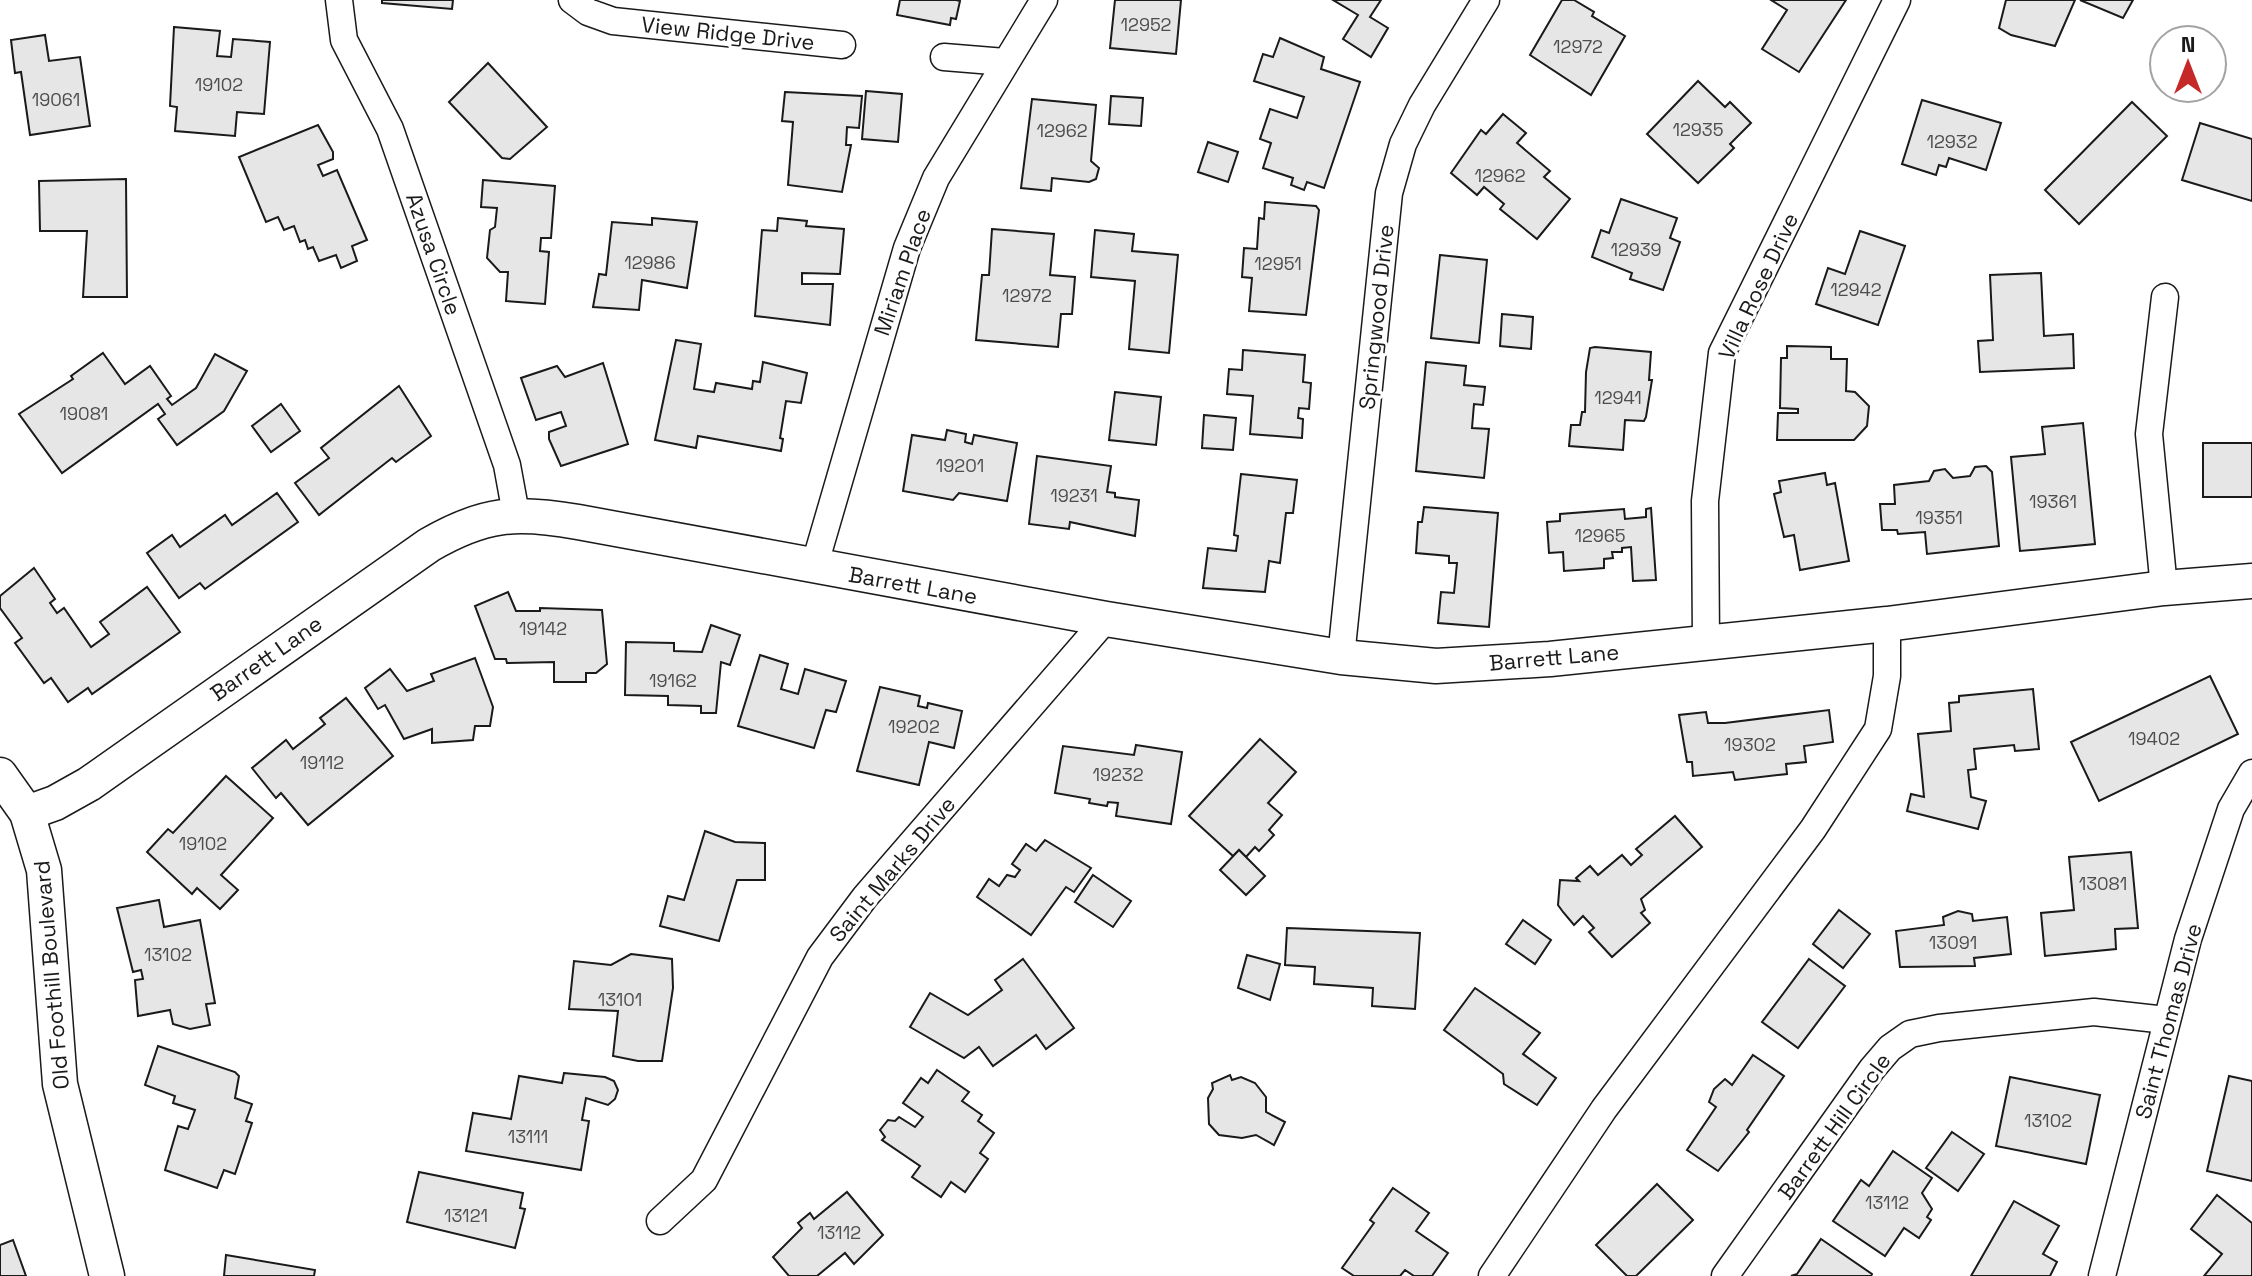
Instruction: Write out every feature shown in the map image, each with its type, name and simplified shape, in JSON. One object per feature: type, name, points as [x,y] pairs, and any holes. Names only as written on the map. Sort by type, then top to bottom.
[{"type":"street","name":"Azusa Circle","points":[[339,0],[344,40],[390,129],[507,465],[516,514]]},
{"type":"street","name":"View Ridge Drive","points":[[572,0],[588,12],[613,21],[842,45]]},
{"type":"street","name":"Miriam Place","points":[[814,567],[907,248],[936,178],[1044,0]]},
{"type":"street","name":"Springwood Drive","points":[[1341,657],[1389,193],[1403,144],[1422,105],[1486,0]]},
{"type":"street","name":"Villa Rose Drive","points":[[1706,642],[1705,501],[1722,353],[1897,0]]},
{"type":"street","points":[[944,57],[1005,62]]},
{"type":"street","points":[[2164,588],[2149,434],[2165,297]]},
{"type":"street","name":"Barrett Lane","points":[[27,813],[55,803],[89,784],[429,545],[470,523],[516,514],[578,522],[1106,619],[1341,657],[1446,666],[1887,624],[2164,588],[2252,581]]},
{"type":"street","name":"Saint Marks Drive","points":[[660,1221],[704,1180],[820,957],[847,921],[1106,619]]},
{"type":"street","points":[[1492,1276],[1604,1109],[1813,829],[1878,729],[1887,676],[1887,624]]},
{"type":"street","name":"Saint Thomas Drive","points":[[2102,1276],[2166,1020],[2231,809],[2252,773]]},
{"type":"street","name":"Old Foothill Boulevard","points":[[0,775],[27,813],[44,870],[60,1084],[107,1276]]},
{"type":"street","name":"Barrett Hill Circle","points":[[1725,1276],[1872,1069],[1890,1048],[1910,1034],[1939,1028],[2094,1012],[2166,1020]]},
{"type":"building","points":[[382,0],[453,0],[452,9],[382,3]]},
{"type":"building","points":[[900,0],[960,1],[956,19],[951,18],[950,25],[897,15]]},
{"type":"building","points":[[1115,0],[1181,0],[1176,54],[1110,48]]},
{"type":"building","points":[[1333,0],[1381,0],[1370,17],[1388,28],[1371,57],[1343,39],[1358,15]]},
{"type":"building","points":[[1562,0],[1574,0],[1594,12],[1592,16],[1625,36],[1591,95],[1530,55]]},
{"type":"building","points":[[1771,0],[1846,0],[1799,72],[1762,49],[1787,10]]},
{"type":"building","points":[[2006,0],[2075,0],[2055,46],[2011,35],[1999,28]]},
{"type":"building","points":[[2080,0],[2133,0],[2123,18]]},
{"type":"building","points":[[174,27],[220,31],[217,56],[231,57],[233,39],[270,42],[264,114],[237,112],[235,136],[175,131],[177,107],[170,106]]},
{"type":"building","points":[[45,35],[49,61],[80,57],[90,126],[30,135],[21,72],[15,73],[11,40]]},
{"type":"building","points":[[1280,38],[1324,57],[1321,69],[1360,82],[1324,188],[1307,182],[1304,190],[1291,185],[1293,178],[1263,168],[1271,143],[1260,139],[1270,109],[1297,118],[1304,97],[1254,81],[1263,54],[1273,57]]},
{"type":"building","points":[[488,63],[547,127],[510,159],[502,158],[449,102]]},
{"type":"building","points":[[1698,81],[1725,107],[1730,102],[1751,123],[1730,144],[1734,148],[1698,183],[1647,134]]},
{"type":"building","points":[[866,91],[902,94],[898,142],[862,139]]},
{"type":"building","points":[[785,92],[862,96],[859,128],[847,127],[846,145],[851,145],[842,192],[788,185],[793,122],[782,121]]},
{"type":"building","points":[[1111,96],[1143,98],[1141,126],[1109,124]]},
{"type":"building","points":[[1032,99],[1096,105],[1091,161],[1099,168],[1096,179],[1089,182],[1052,178],[1051,191],[1021,188]]},
{"type":"building","points":[[1922,100],[2001,123],[1986,170],[1949,158],[1946,167],[1939,165],[1936,175],[1902,164]]},
{"type":"building","points":[[2132,102],[2167,136],[2079,224],[2045,190]]},
{"type":"building","points":[[1503,114],[1526,133],[1517,143],[1550,171],[1544,177],[1570,199],[1537,239],[1500,209],[1504,204],[1484,187],[1477,195],[1451,173],[1481,130],[1486,134]]},
{"type":"building","points":[[2200,123],[2252,139],[2252,201],[2182,180]]},
{"type":"building","points":[[318,125],[333,152],[333,159],[318,165],[323,176],[337,170],[367,240],[352,246],[357,261],[341,268],[336,255],[319,261],[313,247],[308,249],[305,240],[300,242],[294,226],[284,230],[278,217],[266,222],[239,157]]},
{"type":"building","points":[[1208,142],[1238,152],[1228,182],[1198,172]]},
{"type":"building","points":[[126,179],[127,297],[83,297],[87,231],[40,231],[39,181]]},
{"type":"building","points":[[483,180],[555,186],[551,238],[541,238],[540,251],[549,252],[545,304],[506,301],[508,272],[500,272],[487,258],[490,230],[495,227],[497,208],[481,207]]},
{"type":"building","points":[[1621,199],[1677,218],[1670,238],[1680,242],[1663,290],[1630,279],[1632,273],[1592,257],[1601,230],[1609,233]]},
{"type":"building","points":[[1265,202],[1316,206],[1319,210],[1306,315],[1249,311],[1252,278],[1242,277],[1244,248],[1257,249],[1259,218],[1264,219]]},
{"type":"building","points":[[652,218],[697,222],[687,288],[642,280],[639,310],[593,307],[599,274],[606,275],[612,222],[652,225]]},
{"type":"building","points":[[778,218],[807,221],[806,226],[844,229],[840,274],[802,273],[802,284],[833,284],[830,325],[755,316],[762,230],[777,231]]},
{"type":"building","points":[[992,229],[1054,234],[1050,275],[1075,277],[1072,314],[1061,314],[1058,347],[976,340],[982,275],[989,275]]},
{"type":"building","points":[[1095,230],[1134,234],[1132,251],[1178,255],[1169,353],[1129,349],[1135,281],[1091,277]]},
{"type":"building","points":[[1860,231],[1905,246],[1878,325],[1816,304],[1828,268],[1845,274]]},
{"type":"building","points":[[1440,255],[1487,260],[1479,343],[1431,338]]},
{"type":"building","points":[[2041,273],[2044,336],[2073,334],[2074,368],[1980,372],[1978,341],[1993,340],[1990,275]]},
{"type":"building","points":[[1502,314],[1533,317],[1531,349],[1500,346]]},
{"type":"building","points":[[676,340],[701,344],[694,389],[714,392],[716,383],[752,389],[753,381],[760,382],[763,362],[807,373],[801,403],[786,401],[781,451],[698,436],[696,448],[655,440]]},
{"type":"building","points":[[1787,346],[1831,347],[1831,359],[1847,359],[1846,391],[1855,392],[1869,406],[1867,426],[1854,440],[1777,440],[1778,413],[1798,413],[1798,409],[1780,408],[1781,358],[1787,358]]},
{"type":"building","points":[[1590,348],[1651,352],[1649,380],[1652,380],[1646,417],[1644,421],[1625,420],[1623,450],[1569,446],[1571,425],[1580,425],[1582,412],[1585,412],[1586,372]]},
{"type":"building","points":[[1243,350],[1305,355],[1303,382],[1311,383],[1309,409],[1299,408],[1298,418],[1303,419],[1302,438],[1250,434],[1253,396],[1227,394],[1229,369],[1242,370]]},
{"type":"building","points":[[103,353],[125,384],[150,366],[171,396],[167,399],[172,405],[196,388],[215,354],[247,371],[224,411],[177,445],[158,419],[165,414],[158,404],[62,473],[19,414],[73,379],[71,376]]},
{"type":"building","points":[[1426,362],[1466,366],[1464,385],[1485,387],[1483,405],[1474,404],[1472,428],[1489,429],[1484,478],[1416,471]]},
{"type":"building","points":[[603,363],[628,444],[561,466],[549,432],[566,426],[561,412],[536,420],[521,378],[557,366],[565,377]]},
{"type":"building","points":[[399,386],[431,436],[396,462],[392,458],[319,515],[295,483],[329,458],[321,448]]},
{"type":"building","points":[[1115,392],[1161,397],[1156,445],[1109,440]]},
{"type":"building","points":[[281,404],[300,431],[271,452],[252,426]]},
{"type":"building","points":[[1204,415],[1236,418],[1233,450],[1202,448]]},
{"type":"building","points":[[2083,423],[2095,544],[2020,551],[2011,457],[2045,454],[2042,427]]},
{"type":"building","points":[[947,430],[966,434],[965,442],[972,444],[974,435],[1017,443],[1007,501],[959,493],[953,500],[903,491],[912,435],[945,440]]},
{"type":"building","points":[[2203,443],[2252,443],[2252,497],[2203,497]]},
{"type":"building","points":[[1037,456],[1111,466],[1107,492],[1115,493],[1115,497],[1139,500],[1135,536],[1070,522],[1069,529],[1029,524]]},
{"type":"building","points":[[1986,466],[1992,472],[1999,546],[1927,554],[1925,532],[1898,534],[1897,530],[1882,530],[1880,504],[1895,504],[1894,485],[1929,481],[1934,471],[1945,469],[1953,478],[1970,476],[1975,467]]},
{"type":"building","points":[[1825,473],[1827,485],[1835,483],[1849,561],[1800,570],[1794,535],[1784,537],[1774,494],[1781,492],[1779,481]]},
{"type":"building","points":[[1241,474],[1297,480],[1293,513],[1286,513],[1280,563],[1269,561],[1265,592],[1203,588],[1208,548],[1236,551],[1238,536],[1234,535]]},
{"type":"building","points":[[277,493],[298,522],[205,589],[200,583],[179,598],[147,553],[172,535],[180,547],[225,515],[232,525]]},
{"type":"building","points":[[1424,507],[1498,513],[1489,627],[1438,623],[1441,592],[1454,593],[1457,563],[1449,563],[1449,556],[1416,553],[1418,522],[1422,522]]},
{"type":"building","points":[[1651,508],[1656,580],[1633,581],[1631,547],[1622,548],[1622,552],[1612,552],[1613,558],[1604,559],[1604,568],[1564,571],[1563,552],[1549,553],[1547,522],[1560,521],[1560,514],[1624,509],[1625,519],[1646,517],[1646,509]]},
{"type":"building","points":[[34,568],[55,599],[50,603],[57,613],[64,608],[91,647],[109,634],[100,622],[147,587],[180,632],[92,694],[88,688],[68,702],[51,678],[44,683],[15,643],[22,638],[0,608],[0,596]]},
{"type":"building","points":[[508,592],[516,611],[540,611],[540,608],[602,610],[607,664],[596,673],[586,673],[586,682],[554,682],[554,662],[507,663],[506,659],[495,659],[475,606]]},
{"type":"building","points":[[711,625],[740,635],[730,665],[721,662],[716,713],[701,713],[701,706],[668,705],[668,696],[625,695],[626,642],[674,643],[674,651],[702,652]]},
{"type":"building","points":[[760,655],[788,664],[781,689],[798,694],[805,669],[846,681],[836,712],[826,710],[814,748],[738,726]]},
{"type":"building","points":[[475,658],[493,707],[490,726],[475,726],[473,740],[432,743],[432,729],[404,739],[385,705],[378,709],[365,688],[390,669],[407,691],[434,681],[431,674]]},
{"type":"building","points":[[2210,676],[2238,734],[2099,801],[2071,742]]},
{"type":"building","points":[[880,687],[920,696],[918,706],[927,708],[928,703],[962,711],[954,748],[929,742],[919,785],[857,771]]},
{"type":"building","points":[[2033,689],[2039,749],[2015,751],[2014,745],[1974,749],[1976,769],[1968,770],[1971,797],[1986,801],[1978,829],[1907,811],[1911,794],[1924,797],[1918,734],[1951,731],[1949,703],[1959,702],[1959,696]]},
{"type":"building","points":[[346,698],[393,756],[308,825],[281,793],[276,798],[252,768],[286,740],[293,749],[325,724],[320,718]]},
{"type":"building","points":[[1829,710],[1833,742],[1804,746],[1806,762],[1786,764],[1787,774],[1735,780],[1733,772],[1693,776],[1692,762],[1687,762],[1679,715],[1706,712],[1708,723],[1725,723]]},
{"type":"building","points":[[1260,739],[1296,772],[1268,803],[1282,815],[1269,830],[1274,835],[1259,851],[1255,847],[1246,857],[1239,850],[1233,856],[1189,816]]},
{"type":"building","points":[[1136,745],[1182,752],[1171,824],[1116,816],[1118,803],[1108,802],[1107,806],[1089,803],[1090,799],[1055,793],[1063,746],[1134,755]]},
{"type":"building","points":[[226,776],[273,818],[221,875],[238,890],[220,909],[197,888],[192,894],[147,852],[168,829],[173,833]]},
{"type":"building","points":[[1675,816],[1702,847],[1641,899],[1645,910],[1641,913],[1650,923],[1612,957],[1589,932],[1594,928],[1583,916],[1574,925],[1558,905],[1560,880],[1579,881],[1576,878],[1590,866],[1598,875],[1622,855],[1631,865],[1642,855],[1636,849]]},
{"type":"building","points":[[705,831],[735,842],[765,843],[765,880],[737,880],[719,941],[660,926],[668,896],[684,900]]},
{"type":"building","points":[[1045,840],[1091,868],[1074,892],[1066,887],[1031,935],[977,897],[989,879],[999,886],[1007,875],[1015,877],[1020,870],[1012,864],[1026,844],[1036,851]]},
{"type":"building","points":[[1239,850],[1265,876],[1246,895],[1220,870]]},
{"type":"building","points":[[2131,852],[2138,928],[2115,929],[2116,949],[2045,956],[2041,913],[2074,910],[2069,857]]},
{"type":"building","points":[[1093,875],[1131,901],[1113,927],[1075,902]]},
{"type":"building","points":[[159,900],[164,927],[200,920],[215,1003],[206,1004],[210,1025],[190,1029],[173,1024],[170,1010],[138,1016],[135,980],[143,979],[141,970],[133,972],[117,908]]},
{"type":"building","points":[[1839,910],[1870,934],[1843,968],[1813,944]]},
{"type":"building","points":[[1958,911],[1972,914],[1973,921],[2007,917],[2011,954],[1974,958],[1975,966],[1900,967],[1896,931],[1944,925],[1943,917]]},
{"type":"building","points":[[1523,920],[1551,940],[1535,964],[1506,944]]},
{"type":"building","points":[[1287,928],[1420,933],[1415,1009],[1372,1006],[1373,988],[1314,984],[1315,967],[1285,965]]},
{"type":"building","points":[[631,954],[672,959],[673,988],[662,1061],[638,1061],[613,1056],[618,1011],[569,1009],[574,961],[611,965]]},
{"type":"building","points":[[1247,955],[1280,964],[1270,1000],[1238,988]]},
{"type":"building","points":[[1023,959],[1074,1028],[1046,1049],[1036,1035],[993,1066],[979,1047],[964,1058],[910,1027],[930,993],[968,1015],[1002,990],[995,980]]},
{"type":"building","points":[[1809,959],[1845,986],[1798,1048],[1762,1022]]},
{"type":"building","points":[[1475,988],[1540,1033],[1523,1054],[1556,1078],[1537,1105],[1504,1084],[1503,1074],[1444,1030]]},
{"type":"building","points":[[158,1046],[235,1072],[239,1076],[235,1098],[252,1104],[246,1121],[252,1123],[235,1174],[224,1170],[217,1188],[165,1170],[178,1126],[188,1129],[195,1110],[173,1103],[175,1096],[145,1085]]},
{"type":"building","points":[[1753,1055],[1784,1076],[1747,1130],[1749,1132],[1718,1171],[1687,1150],[1716,1107],[1709,1102],[1714,1089],[1725,1079],[1732,1085]]},
{"type":"building","points":[[937,1070],[969,1092],[962,1101],[982,1115],[978,1121],[994,1133],[980,1153],[988,1159],[965,1192],[951,1182],[941,1197],[912,1177],[920,1166],[882,1140],[885,1137],[880,1130],[888,1120],[895,1121],[899,1117],[915,1127],[923,1117],[903,1103],[921,1078],[928,1083]]},
{"type":"building","points":[[564,1073],[605,1077],[614,1081],[618,1090],[615,1099],[608,1105],[586,1098],[582,1120],[589,1121],[581,1170],[466,1151],[473,1113],[511,1119],[519,1076],[562,1083]]},
{"type":"building","points":[[1230,1075],[1232,1080],[1241,1077],[1255,1083],[1266,1097],[1266,1112],[1285,1122],[1274,1145],[1256,1135],[1242,1138],[1219,1135],[1209,1124],[1208,1098],[1213,1089],[1212,1083]]},
{"type":"building","points":[[2229,1076],[2252,1081],[2252,1181],[2207,1171]]},
{"type":"building","points":[[2010,1077],[2100,1095],[2086,1164],[1996,1146]]},
{"type":"building","points":[[1952,1132],[1984,1154],[1958,1191],[1926,1168]]},
{"type":"building","points":[[1893,1151],[1932,1178],[1922,1193],[1932,1209],[1927,1217],[1931,1220],[1919,1238],[1904,1228],[1885,1256],[1833,1221],[1861,1180],[1869,1186]]},
{"type":"building","points":[[419,1172],[523,1193],[520,1208],[525,1209],[515,1248],[407,1222]]},
{"type":"building","points":[[1657,1184],[1693,1220],[1636,1276],[1627,1276],[1596,1245]]},
{"type":"building","points":[[1393,1188],[1429,1213],[1416,1231],[1448,1253],[1432,1276],[1414,1276],[1405,1270],[1400,1276],[1354,1276],[1342,1268],[1374,1223],[1370,1220]]},
{"type":"building","points":[[847,1192],[883,1235],[854,1264],[845,1253],[817,1276],[789,1276],[773,1257],[802,1228],[798,1223],[810,1213],[814,1219]]},
{"type":"building","points":[[2217,1195],[2252,1223],[2252,1276],[2204,1276],[2222,1254],[2191,1229]]},
{"type":"building","points":[[2014,1201],[2059,1226],[2043,1254],[2057,1262],[2050,1276],[1971,1276]]},
{"type":"building","points":[[1821,1239],[1871,1276],[1791,1276],[1797,1274]]},
{"type":"building","points":[[13,1240],[26,1276],[0,1276],[0,1245]]},
{"type":"building","points":[[226,1255],[315,1270],[314,1276],[224,1276]]}]
